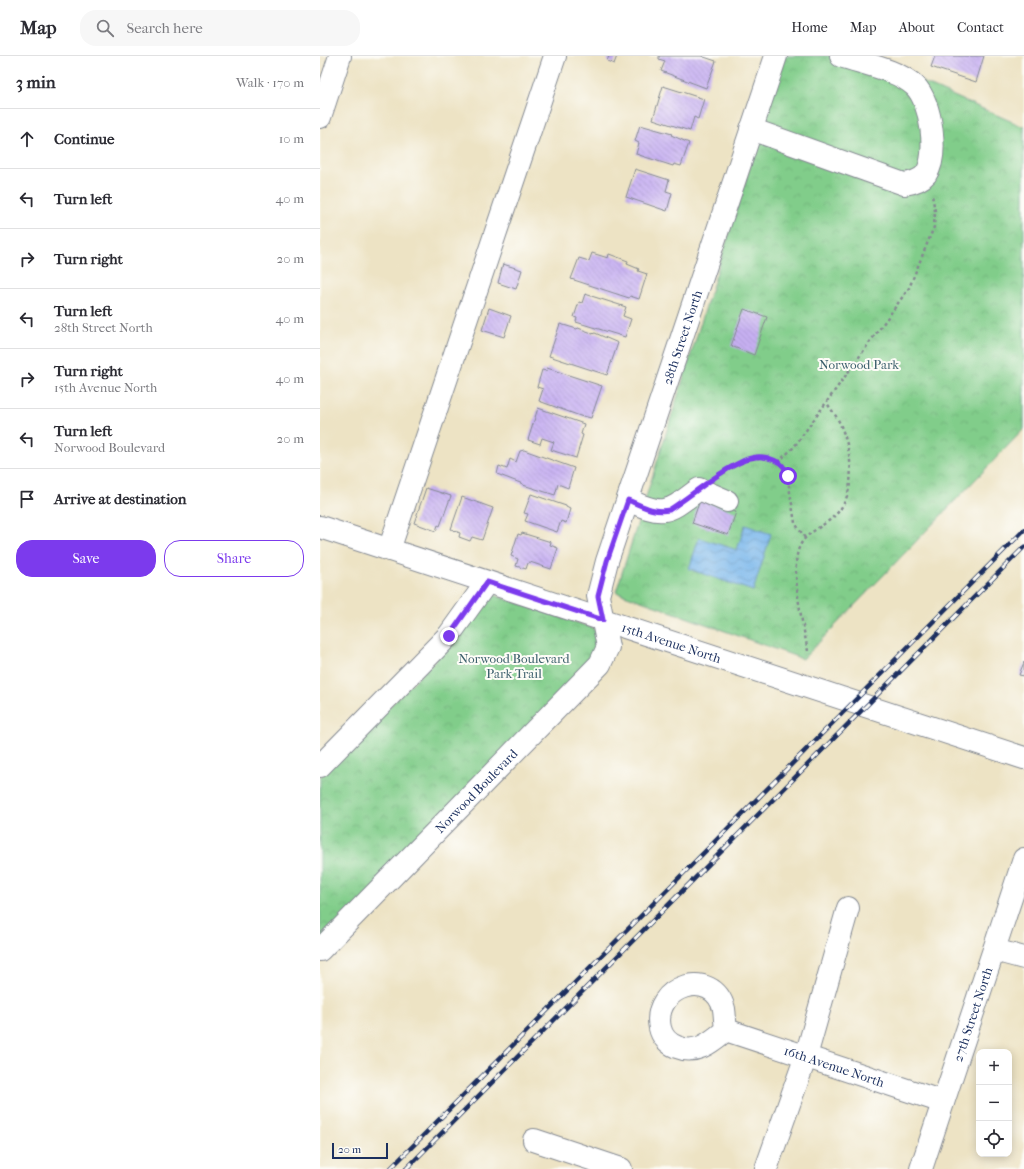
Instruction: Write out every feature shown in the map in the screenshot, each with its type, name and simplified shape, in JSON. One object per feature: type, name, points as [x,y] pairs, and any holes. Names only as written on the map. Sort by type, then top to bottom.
[{"type":"street","points":[[320,117],[340,56]]},
{"type":"street","points":[[389,550],[555,56]]},
{"type":"street","name":"28th Street North","points":[[603,620],[598,596],[607,561],[776,56]]},
{"type":"street","points":[[751,130],[904,184],[922,178],[927,173],[932,148],[932,136],[926,104],[916,87],[904,77],[842,56]]},
{"type":"street","points":[[628,500],[661,512],[669,510],[699,489],[727,501]]},
{"type":"street","name":"15th Avenue North","points":[[323,533],[389,550],[1024,758]]},
{"type":"street","points":[[320,766],[449,636],[487,582]]},
{"type":"street","name":"Norwood Boulevard","points":[[320,950],[600,664],[608,647],[603,620]]},
{"type":"street","name":"27th Street North","points":[[921,1169],[1024,859]]},
{"type":"street","points":[[766,1169],[806,1056],[848,908]]},
{"type":"street","points":[[994,950],[1024,958]]},
{"type":"street","name":"16th Avenue North","points":[[726,1030],[943,1102]]},
{"type":"street","points":[[534,1140],[620,1169]]},
{"type":"path","points":[[778,462],[794,447],[909,288],[934,227],[935,211],[932,195],[922,178]]},
{"type":"path","points":[[808,651],[796,574],[798,551],[804,538],[838,512],[844,503],[849,484],[851,464],[840,422],[827,403]]},
{"type":"path","points":[[699,489],[743,461],[756,457],[766,457],[778,462],[786,468],[795,523],[804,538]]},
{"type":"green space","name":"Norwood Park","points":[[785,56],[863,56],[1024,127],[1024,429],[803,659],[616,592]]},
{"type":"green space","name":"Norwood Boulevard Park Trail","points":[[491,594],[593,628],[608,647],[320,950],[320,777],[461,634]]},
{"type":"water","points":[[745,525],[771,534],[753,591],[689,569],[699,538],[737,550]]},
{"type":"building","points":[[609,56],[617,56],[614,64],[607,61]]},
{"type":"building","points":[[659,56],[701,56],[716,61],[706,88],[661,71],[665,61],[659,59]]},
{"type":"building","points":[[935,56],[984,56],[976,82],[931,67]]},
{"type":"building","points":[[663,86],[704,99],[698,119],[694,117],[690,131],[653,119]]},
{"type":"building","points":[[640,125],[672,134],[671,135],[689,143],[681,166],[674,164],[673,166],[636,154],[639,143],[635,141]]},
{"type":"building","points":[[635,169],[669,180],[666,191],[672,193],[667,211],[626,197]]},
{"type":"building","points":[[592,253],[608,258],[609,254],[628,261],[627,264],[639,269],[638,271],[647,274],[639,299],[630,296],[629,298],[571,279],[579,258],[589,261]]},
{"type":"building","points":[[503,264],[522,270],[516,289],[498,283]]},
{"type":"building","points":[[585,294],[626,307],[623,316],[631,319],[625,337],[576,322],[577,318],[574,317],[579,302],[582,303]]},
{"type":"building","points":[[489,308],[511,316],[504,337],[482,330]]},
{"type":"building","points":[[744,309],[767,317],[754,355],[731,346]]},
{"type":"building","points":[[560,324],[578,328],[592,334],[595,333],[618,343],[607,375],[549,356]]},
{"type":"building","points":[[547,368],[602,386],[591,418],[583,417],[539,401],[543,389],[537,387],[542,370],[546,371]]},
{"type":"building","points":[[538,408],[584,424],[581,434],[583,435],[576,458],[551,450],[554,442],[542,438],[540,444],[528,440]]},
{"type":"building","points":[[524,450],[574,468],[568,488],[558,484],[555,495],[523,485],[497,474],[499,466],[507,469],[510,459],[516,462],[520,451]]},
{"type":"building","points":[[426,488],[451,496],[440,526],[438,525],[436,531],[414,523]]},
{"type":"building","points":[[531,494],[566,506],[570,509],[566,523],[561,521],[557,532],[525,521],[528,514],[524,513]]},
{"type":"building","points":[[462,497],[493,508],[482,540],[472,537],[470,541],[459,537],[460,533],[451,529]]},
{"type":"building","points":[[700,500],[736,512],[728,535],[692,523]]},
{"type":"building","points":[[522,533],[551,542],[550,545],[558,548],[551,569],[530,562],[528,563],[526,569],[516,566],[518,559],[511,556],[518,534],[521,535]]},
{"type":"building","points":[[1024,662],[1024,676],[1019,675]]},
{"type":"railway","points":[[390,1169],[1024,530]]},
{"type":"railway","points":[[406,1169],[1024,547]]},
{"type":"route","points":[[449,636],[487,582],[603,620],[598,596],[607,561],[628,500],[661,512],[669,510],[743,461],[756,457],[766,457],[778,462],[786,468],[788,476]]}]
